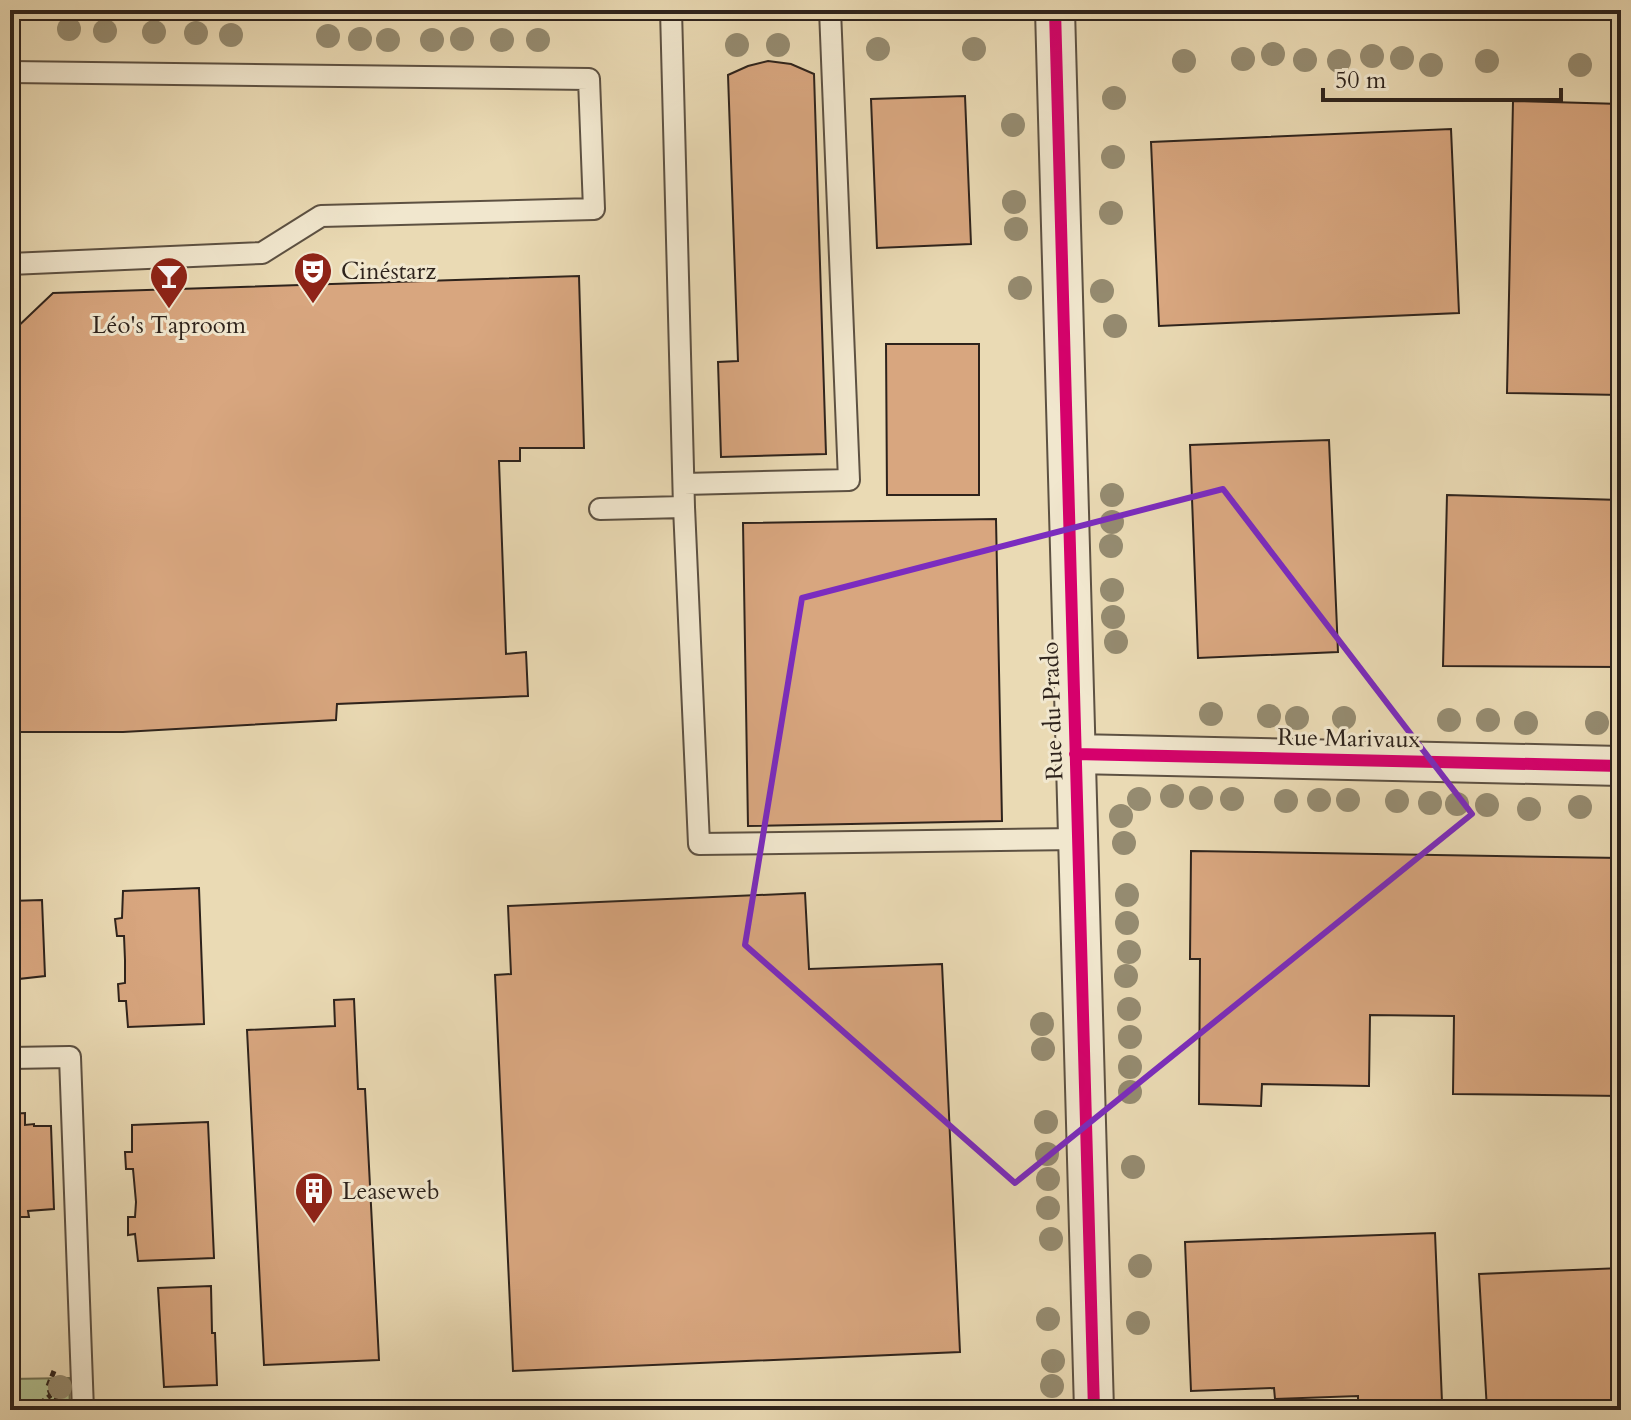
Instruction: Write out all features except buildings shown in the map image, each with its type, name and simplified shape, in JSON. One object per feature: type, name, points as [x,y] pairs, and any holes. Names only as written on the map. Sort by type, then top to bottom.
[{"type":"street","name":"Rue du Prado","points":[[1055,10],[1094,1410]]},
{"type":"street","name":"Rue Marivaux","points":[[1075,754],[1621,766]]},
{"type":"lane","points":[[671,10],[684,507],[699,844],[1078,839]]},
{"type":"lane","points":[[684,484],[849,480],[830,10]]},
{"type":"lane","points":[[10,72],[589,79],[594,209],[321,216],[262,253],[10,264]]},
{"type":"lane","points":[[600,509],[684,507]]},
{"type":"lane","points":[[10,1058],[70,1057],[83,1410]]},
{"type":"path","points":[[32,1410],[51,1395]]},
{"type":"highlighted area","points":[[1223,489],[1472,814],[1015,1183],[745,945],[802,598]]},
{"type":"green space","points":[[69,1378],[70,1410],[10,1410],[10,1379]]},
{"type":"cycle path","points":[[1055,10],[1094,1410]]},
{"type":"cycle path","points":[[1075,754],[1621,766]]},
{"type":"place","name":"Cinéstarz","points":[[313,305]]},
{"type":"place","name":"Léo's Taproom","points":[[169,310]]},
{"type":"place","name":"Leaseweb","points":[[314,1225]]}]
